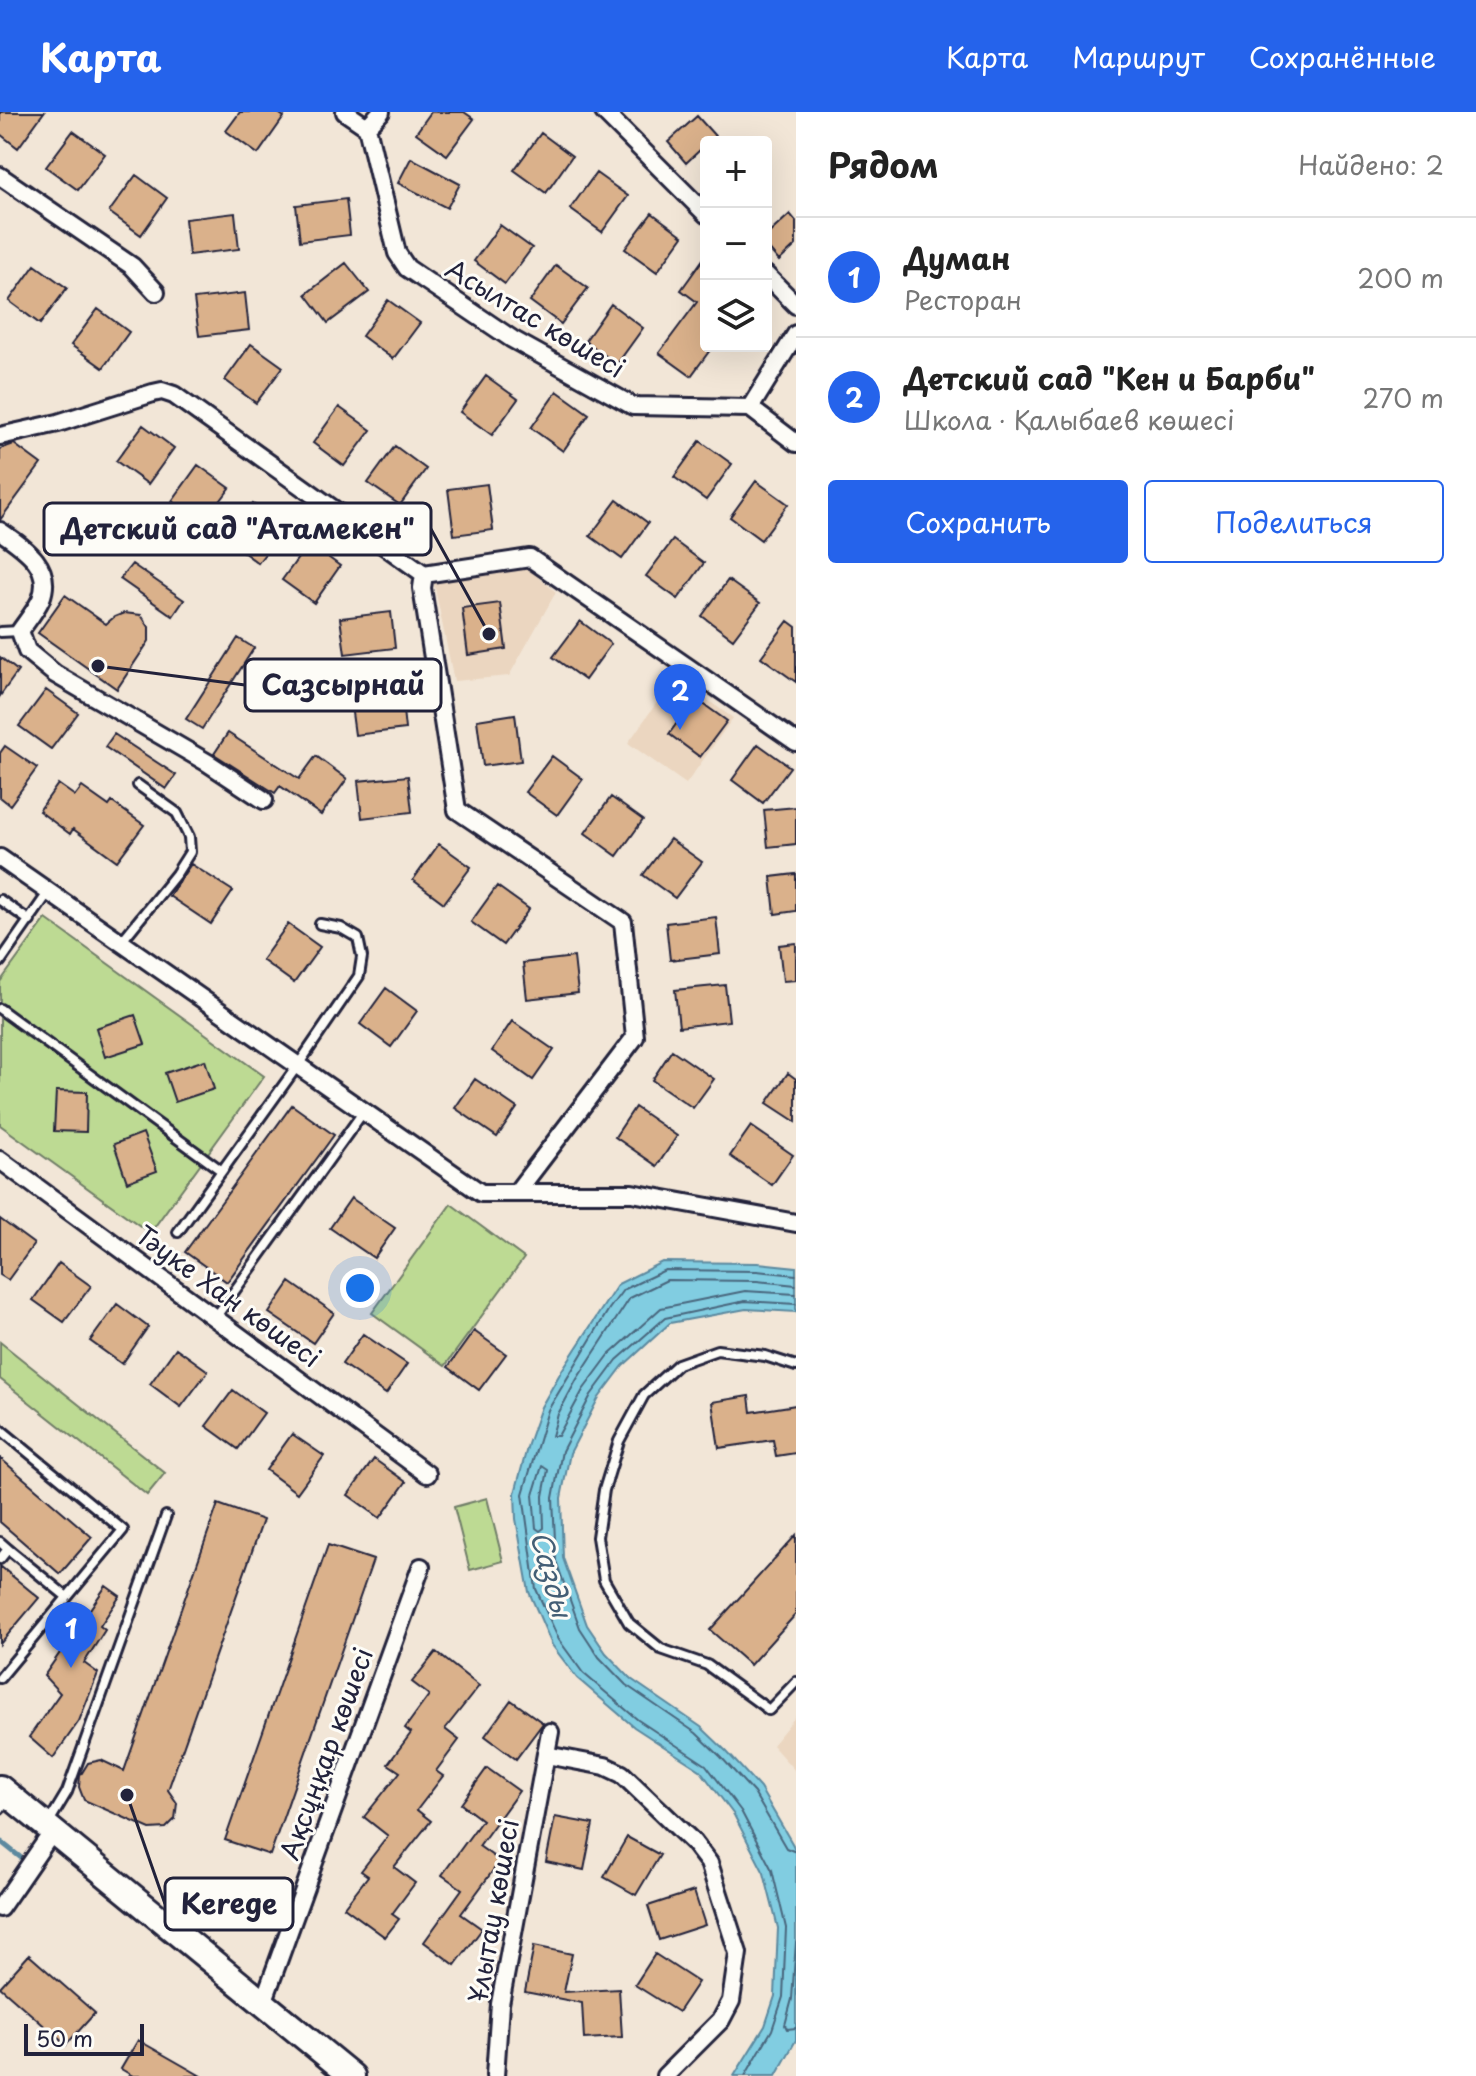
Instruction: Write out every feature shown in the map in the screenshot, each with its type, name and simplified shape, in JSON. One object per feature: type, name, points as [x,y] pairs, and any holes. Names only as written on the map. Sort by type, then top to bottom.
[{"type":"main road","points":[[3,1798],[49,1829],[352,2076]]},
{"type":"street","points":[[345,112],[367,127],[381,112]]},
{"type":"street","points":[[604,112],[700,208]]},
{"type":"street","name":"Асылтас көшесі","points":[[367,127],[397,253],[407,268],[512,339],[633,406],[750,408]]},
{"type":"street","points":[[0,176],[132,266],[156,292]]},
{"type":"street","points":[[771,280],[796,305]]},
{"type":"street","points":[[796,334],[750,408],[796,443]]},
{"type":"street","points":[[0,436],[58,423],[153,393],[162,391],[174,395],[424,574],[530,558],[796,742]]},
{"type":"street","points":[[0,531],[32,553],[44,576],[41,599],[20,631],[27,651],[55,674],[208,763],[264,800]]},
{"type":"street","points":[[424,574],[422,588],[457,810],[623,922],[635,1037],[516,1193]]},
{"type":"street","points":[[0,858],[481,1193],[632,1193],[796,1223]]},
{"type":"street","name":"Тәуке Хан көшесі","points":[[0,1160],[427,1474]]},
{"type":"street","name":"Ақсұңқар көшесі","points":[[263,2003],[421,1567]]},
{"type":"street","name":"Ұлытау көшесі","points":[[495,2076],[500,2004],[550,1732]]},
{"type":"street","points":[[546,1755],[605,1766],[622,1774],[693,1842],[709,1863],[738,1953],[731,2001],[721,2020],[665,2076]]},
{"type":"street","points":[[0,1908],[49,1829]]},
{"type":"lane","points":[[0,632],[20,631]]},
{"type":"lane","points":[[121,942],[190,852],[189,837],[177,813],[138,785]]},
{"type":"lane","points":[[0,962],[49,892]]},
{"type":"lane","points":[[0,900],[30,921]]},
{"type":"lane","points":[[178,1232],[359,976],[362,957],[358,938],[341,928],[320,924]]},
{"type":"lane","points":[[0,1009],[222,1171]]},
{"type":"lane","points":[[215,1318],[364,1111]]},
{"type":"lane","points":[[796,1366],[765,1356],[717,1350],[678,1364],[644,1395],[619,1441],[604,1490],[597,1537],[604,1580],[629,1623],[661,1649],[707,1665],[769,1710],[796,1682]]},
{"type":"lane","points":[[0,1429],[123,1530],[0,1678]]},
{"type":"lane","points":[[49,1829],[67,1792],[166,1516]]},
{"type":"lane","points":[[0,1542],[67,1597]]},
{"type":"lane","points":[[0,1559],[8,1549]]},
{"type":"shaded area","points":[[528,569],[556,592],[509,676],[454,681],[434,583]]},
{"type":"shaded area","points":[[675,677],[733,718],[686,784],[628,743]]},
{"type":"shaded area","points":[[796,1716],[796,1772],[772,1745]]},
{"type":"green space","points":[[46,919],[264,1076],[150,1233],[0,1125],[0,982]]},
{"type":"green space","points":[[451,1204],[524,1258],[445,1366],[372,1313]]},
{"type":"green space","points":[[0,1342],[165,1473],[147,1495],[0,1379]]},
{"type":"green space","points":[[487,1498],[503,1561],[470,1570],[454,1507]]},
{"type":"water","name":"Сазды","points":[[662,1262],[758,1263],[796,1267],[796,1312],[746,1309],[670,1323],[623,1366],[598,1399],[570,1453],[561,1498],[563,1558],[587,1625],[606,1653],[631,1679],[701,1727],[727,1752],[760,1788],[793,1845],[796,1853],[796,2040],[776,2076],[734,2076],[765,2026],[775,1996],[778,1928],[764,1873],[734,1815],[700,1770],[634,1727],[577,1678],[552,1645],[529,1592],[516,1519],[515,1493],[528,1444],[541,1407],[562,1370],[618,1284]]},
{"type":"building","points":[[0,112],[44,112],[18,148],[0,134]]},
{"type":"building","points":[[240,112],[277,112],[284,117],[258,154],[226,131]]},
{"type":"building","points":[[431,112],[464,112],[474,119],[447,155],[416,133]]},
{"type":"building","points":[[697,116],[715,136],[700,136],[700,150],[686,163],[668,142]]},
{"type":"building","points":[[73,131],[105,154],[78,190],[46,167]]},
{"type":"building","points":[[541,133],[572,156],[546,193],[514,170]]},
{"type":"building","points":[[411,158],[460,184],[447,208],[398,183]]},
{"type":"building","points":[[596,173],[628,196],[602,232],[570,209]]},
{"type":"building","points":[[136,175],[167,198],[141,235],[109,212]]},
{"type":"building","points":[[346,199],[350,235],[300,241],[296,205]]},
{"type":"building","points":[[235,213],[239,249],[189,255],[185,219]]},
{"type":"building","points":[[652,213],[683,236],[657,272],[625,249]]},
{"type":"building","points":[[790,214],[796,221],[796,245],[779,261],[772,253],[772,230]]},
{"type":"building","points":[[500,225],[532,248],[505,284],[474,261]]},
{"type":"building","points":[[346,263],[369,292],[328,323],[306,294]]},
{"type":"building","points":[[700,263],[700,352],[709,352],[691,376],[659,353],[697,302],[681,290]]},
{"type":"building","points":[[35,265],[67,288],[40,324],[9,301]]},
{"type":"building","points":[[556,265],[588,288],[561,324],[530,301]]},
{"type":"building","points":[[245,293],[249,330],[199,336],[194,299]]},
{"type":"building","points":[[388,300],[420,323],[393,359],[362,336]]},
{"type":"building","points":[[611,304],[643,328],[617,364],[585,341]]},
{"type":"building","points":[[98,309],[129,332],[103,368],[71,345]]},
{"type":"building","points":[[251,344],[283,367],[256,403],[225,380]]},
{"type":"building","points":[[486,376],[518,399],[492,435],[460,412]]},
{"type":"building","points":[[557,391],[589,414],[563,451],[531,428]]},
{"type":"building","points":[[339,407],[371,430],[344,466],[313,443]]},
{"type":"building","points":[[143,425],[174,448],[148,484],[116,461]]},
{"type":"building","points":[[700,441],[732,464],[706,500],[674,477]]},
{"type":"building","points":[[14,444],[41,464],[0,520],[0,449]]},
{"type":"building","points":[[395,446],[426,469],[400,505],[368,483]]},
{"type":"building","points":[[198,465],[230,488],[203,524],[172,501]]},
{"type":"building","points":[[756,481],[788,504],[761,540],[730,517]]},
{"type":"building","points":[[487,484],[493,530],[454,535],[448,489]]},
{"type":"building","points":[[617,500],[648,523],[622,559],[590,536]]},
{"type":"building","points":[[253,504],[285,527],[258,563],[227,540]]},
{"type":"building","points":[[673,540],[704,563],[678,599],[646,576]]},
{"type":"building","points":[[309,543],[340,566],[314,603],[282,580]]},
{"type":"building","points":[[132,564],[184,600],[173,616],[120,579]]},
{"type":"building","points":[[728,580],[760,603],[733,639],[702,616]]},
{"type":"building","points":[[65,595],[106,624],[124,613],[141,615],[149,627],[149,641],[117,689],[38,633]]},
{"type":"building","points":[[500,603],[506,649],[468,655],[462,608]]},
{"type":"building","points":[[391,612],[395,648],[345,654],[340,618]]},
{"type":"building","points":[[580,621],[611,644],[585,680],[553,657]]},
{"type":"building","points":[[788,621],[796,627],[796,682],[761,657]]},
{"type":"building","points":[[238,638],[254,648],[202,729],[186,719]]},
{"type":"building","points":[[0,657],[18,671],[0,696]]},
{"type":"building","points":[[46,690],[78,713],[51,749],[19,726]]},
{"type":"building","points":[[401,692],[405,729],[355,735],[350,698]]},
{"type":"building","points":[[695,698],[727,721],[700,757],[669,734]]},
{"type":"building","points":[[515,714],[521,761],[483,766],[477,720]]},
{"type":"building","points":[[228,733],[299,779],[316,756],[347,779],[321,815],[280,786],[275,793],[214,754]]},
{"type":"building","points":[[114,734],[176,775],[166,789],[105,747]]},
{"type":"building","points":[[758,744],[790,767],[763,803],[732,780]]},
{"type":"building","points":[[5,746],[37,768],[10,805],[0,797],[0,753]]},
{"type":"building","points":[[552,756],[583,779],[557,815],[525,792]]},
{"type":"building","points":[[408,776],[412,812],[362,818],[358,781]]},
{"type":"building","points":[[58,784],[75,796],[82,787],[109,806],[112,802],[144,825],[117,861],[73,829],[70,834],[39,811]]},
{"type":"building","points":[[611,797],[643,820],[617,856],[585,833]]},
{"type":"building","points":[[796,807],[796,844],[768,847],[764,810]]},
{"type":"building","points":[[670,839],[702,862],[675,898],[643,875]]},
{"type":"building","points":[[439,844],[471,867],[444,903],[413,880]]},
{"type":"building","points":[[191,864],[233,891],[211,924],[169,896]]},
{"type":"building","points":[[796,874],[796,911],[775,914],[771,877]]},
{"type":"building","points":[[497,886],[529,909],[503,945],[471,922]]},
{"type":"building","points":[[716,917],[720,954],[670,960],[666,923]]},
{"type":"building","points":[[288,924],[320,947],[294,983],[262,960]]},
{"type":"building","points":[[796,943],[796,980],[783,981],[779,945]]},
{"type":"building","points":[[574,957],[578,993],[527,999],[523,963]]},
{"type":"building","points":[[725,985],[729,1021],[679,1027],[675,990]]},
{"type":"building","points":[[386,988],[417,1011],[391,1047],[360,1024]]},
{"type":"building","points":[[135,1015],[145,1044],[105,1057],[96,1028]]},
{"type":"building","points":[[512,1021],[554,1050],[533,1080],[492,1051]]},
{"type":"building","points":[[672,1050],[714,1079],[693,1108],[652,1080]]},
{"type":"building","points":[[205,1060],[214,1089],[175,1102],[165,1073]]},
{"type":"building","points":[[788,1073],[796,1079],[796,1122],[767,1103]]},
{"type":"building","points":[[475,1079],[517,1108],[497,1137],[455,1108]]},
{"type":"building","points":[[56,1091],[87,1092],[86,1132],[54,1131]]},
{"type":"building","points":[[292,1105],[334,1135],[227,1282],[185,1252]]},
{"type":"building","points":[[635,1107],[677,1136],[657,1166],[615,1137]]},
{"type":"building","points":[[751,1126],[793,1155],[772,1185],[730,1156]]},
{"type":"building","points":[[143,1133],[157,1171],[127,1182],[114,1144]]},
{"type":"building","points":[[351,1198],[395,1228],[374,1258],[330,1228]]},
{"type":"building","points":[[0,1219],[34,1244],[8,1280],[0,1275]]},
{"type":"building","points":[[59,1263],[91,1286],[64,1322],[33,1300]]},
{"type":"building","points":[[290,1282],[334,1313],[313,1343],[269,1313]]},
{"type":"building","points":[[117,1304],[148,1327],[122,1364],[90,1341]]},
{"type":"building","points":[[474,1331],[506,1354],[479,1390],[448,1367]]},
{"type":"building","points":[[363,1334],[407,1364],[386,1394],[342,1364]]},
{"type":"building","points":[[176,1348],[208,1371],[181,1407],[150,1384]]},
{"type":"building","points":[[233,1390],[264,1413],[238,1449],[206,1426]]},
{"type":"building","points":[[749,1396],[751,1412],[796,1405],[796,1453],[776,1456],[773,1440],[719,1448],[712,1402]]},
{"type":"building","points":[[292,1434],[324,1456],[297,1493],[266,1470]]},
{"type":"building","points":[[0,1458],[92,1537],[60,1574],[0,1522]]},
{"type":"building","points":[[374,1459],[406,1482],[380,1518],[348,1495]]},
{"type":"building","points":[[218,1504],[263,1520],[168,1790],[177,1803],[175,1819],[166,1828],[150,1829],[84,1800],[79,1787],[80,1776],[88,1763],[101,1760],[124,1771]]},
{"type":"building","points":[[796,1535],[796,1614],[750,1665],[710,1630]]},
{"type":"building","points":[[328,1545],[373,1560],[270,1855],[225,1840]]},
{"type":"building","points":[[0,1566],[39,1598],[0,1644]]},
{"type":"building","points":[[106,1586],[120,1596],[100,1626],[105,1630],[84,1663],[98,1673],[79,1721],[53,1758],[29,1737],[60,1693],[44,1676]]},
{"type":"building","points":[[436,1652],[479,1686],[445,1729],[459,1740],[436,1771],[443,1776],[417,1810],[431,1821],[394,1867],[415,1883],[392,1914],[399,1919],[385,1937],[344,1907],[368,1876],[361,1871],[388,1836],[364,1817],[400,1772],[388,1764],[411,1733],[405,1728],[429,1695],[412,1682]]},
{"type":"building","points":[[511,1700],[543,1723],[516,1759],[485,1736]]},
{"type":"building","points":[[487,1768],[519,1791],[479,1846],[500,1861],[461,1914],[482,1929],[455,1965],[424,1942],[462,1889],[442,1875],[482,1820],[461,1804]]},
{"type":"building","points":[[555,1817],[593,1824],[584,1870],[546,1862]]},
{"type":"building","points":[[627,1837],[660,1855],[636,1895],[604,1877]]},
{"type":"building","points":[[694,1891],[705,1925],[659,1940],[648,1906]]},
{"type":"building","points":[[534,1946],[572,1954],[564,1992],[619,1989],[622,2037],[584,2039],[582,2003],[525,1992]]},
{"type":"building","points":[[655,1954],[698,1982],[678,2012],[635,1985]]},
{"type":"building","points":[[29,1955],[95,2013],[66,2045],[0,1987]]},
{"type":"building","points":[[138,2040],[201,2076],[133,2076],[121,2069]]},
{"type":"waterway","points":[[0,1841],[20,1857]]},
{"type":"place","name":"Детский сад \"Атамекен\"","points":[[489,634]]},
{"type":"place","name":"Сазсырнай","points":[[98,666]]},
{"type":"place","name":"Детский сад \"Кен и Барби\"","points":[[680,730]]},
{"type":"place","name":"Думан","points":[[71,1668]]},
{"type":"place","name":"Kerege","points":[[127,1795]]}]
